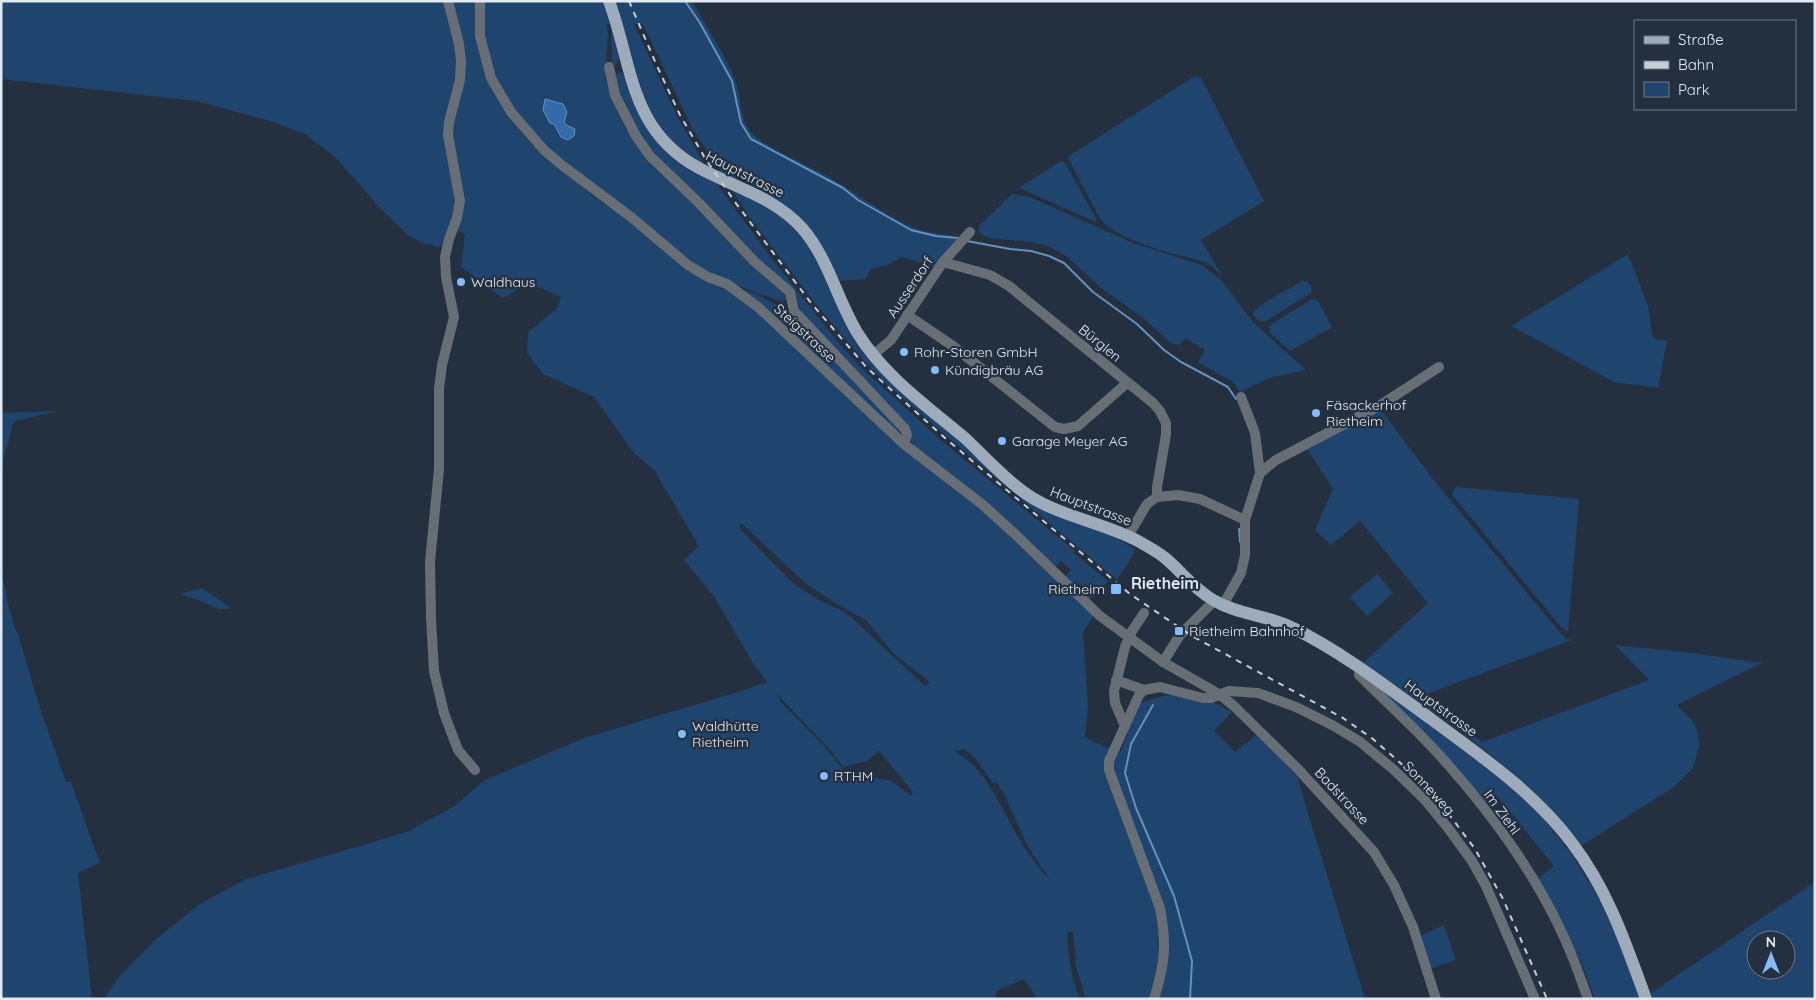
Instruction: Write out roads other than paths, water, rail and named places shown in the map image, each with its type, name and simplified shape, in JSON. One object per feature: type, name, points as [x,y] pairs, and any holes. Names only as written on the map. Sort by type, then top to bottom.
[{"type":"main road","name":"Hauptstrasse","points":[[609,1],[630,78],[643,112],[660,137],[678,155],[699,168],[768,201],[785,212],[800,227],[815,245],[856,332],[873,356],[921,402],[1030,497],[1044,505],[1128,536],[1163,556],[1198,589],[1218,603],[1275,619],[1287,625],[1360,668],[1490,764],[1552,818],[1573,844],[1596,878],[1609,904],[1646,999]]},
{"type":"street","points":[[448,1],[459,44],[460,80],[449,122],[448,135],[460,201],[457,218],[446,249],[445,271],[454,317],[442,366],[439,389],[439,477],[430,562],[431,618],[434,671],[444,713],[458,750],[475,770]]},
{"type":"street","name":"Steigstrasse","points":[[480,1],[480,36],[491,78],[511,112],[536,141],[563,166],[631,217],[688,265],[708,277],[727,284],[758,307],[904,444],[982,505],[1100,616],[1162,662]]},
{"type":"street","points":[[626,64],[609,70],[616,96],[625,116],[650,156],[699,203],[755,262],[790,292],[794,311],[905,429],[907,435],[904,444]]},
{"type":"street","name":"Ausserdorf","points":[[873,356],[891,340],[943,262],[970,232]]},
{"type":"street","name":"Bürglen","points":[[943,262],[990,275],[1009,286],[1153,403],[1166,423],[1157,497]]},
{"type":"street","points":[[907,316],[954,346],[1055,427],[1064,429],[1078,426],[1127,383]]},
{"type":"street","points":[[1260,473],[1276,460],[1379,406],[1439,367]]},
{"type":"street","points":[[1162,662],[1176,640],[1218,603],[1241,573],[1245,555],[1245,520],[1260,473],[1255,433],[1241,397]]},
{"type":"street","points":[[1128,536],[1147,504],[1157,497],[1178,494],[1200,500],[1245,520]]},
{"type":"street","points":[[1124,726],[1114,698],[1116,680],[1124,647],[1144,613]]},
{"type":"street","name":"Badstrasse","points":[[1162,662],[1219,694],[1234,706],[1297,768],[1374,852],[1406,908],[1436,999]]},
{"type":"street","name":"Im Ziehl","points":[[1360,668],[1359,675],[1450,767],[1492,820],[1518,857],[1546,902],[1562,933],[1588,999]]},
{"type":"street","points":[[1116,680],[1144,690],[1136,701],[1124,726],[1109,761],[1109,770],[1160,908],[1165,941],[1164,962],[1154,999]]},
{"type":"street","name":"Sonneweg","points":[[1144,690],[1160,687],[1203,698],[1211,698],[1219,694],[1238,691],[1258,693],[1296,707],[1359,741],[1416,791],[1436,812],[1472,861],[1486,886],[1535,999]]},
{"type":"waterway","points":[[685,1],[700,23],[732,81],[741,123],[751,139],[843,188],[858,200],[911,230],[936,236],[957,238]]},
{"type":"waterway","points":[[967,241],[1031,251],[1064,263],[1093,292],[1137,324],[1164,350],[1181,362],[1228,387],[1236,399]]},
{"type":"waterway","points":[[1239,529],[1240,542]]},
{"type":"waterway","points":[[1153,705],[1131,744],[1125,773],[1136,808],[1174,896],[1192,961],[1190,999]]},
{"type":"railway","points":[[629,1],[680,115],[705,158],[735,202],[811,303],[867,368],[945,438],[1130,594],[1192,636],[1343,718],[1373,739],[1406,768],[1436,797],[1475,849],[1503,899],[1547,999]]},
{"type":"place","name":"Waldhaus","points":[[461,282]]},
{"type":"place","name":"Rohr-Storen GmbH","points":[[904,352]]},
{"type":"place","name":"Kündigbräu AG","points":[[935,370]]},
{"type":"place","name":"Fäsackerhof Rietheim","points":[[1316,413]]},
{"type":"place","name":"Garage Meyer AG","points":[[1002,441]]},
{"type":"place","name":"Rietheim","points":[[1116,589]]},
{"type":"place","name":"Rietheim Bahnhof","points":[[1179,631]]},
{"type":"place","name":"Waldhütte Rietheim","points":[[682,734]]},
{"type":"place","name":"RTHM","points":[[824,776]]},
{"type":"district","name":"Rietheim","points":[[1165,583]]}]
